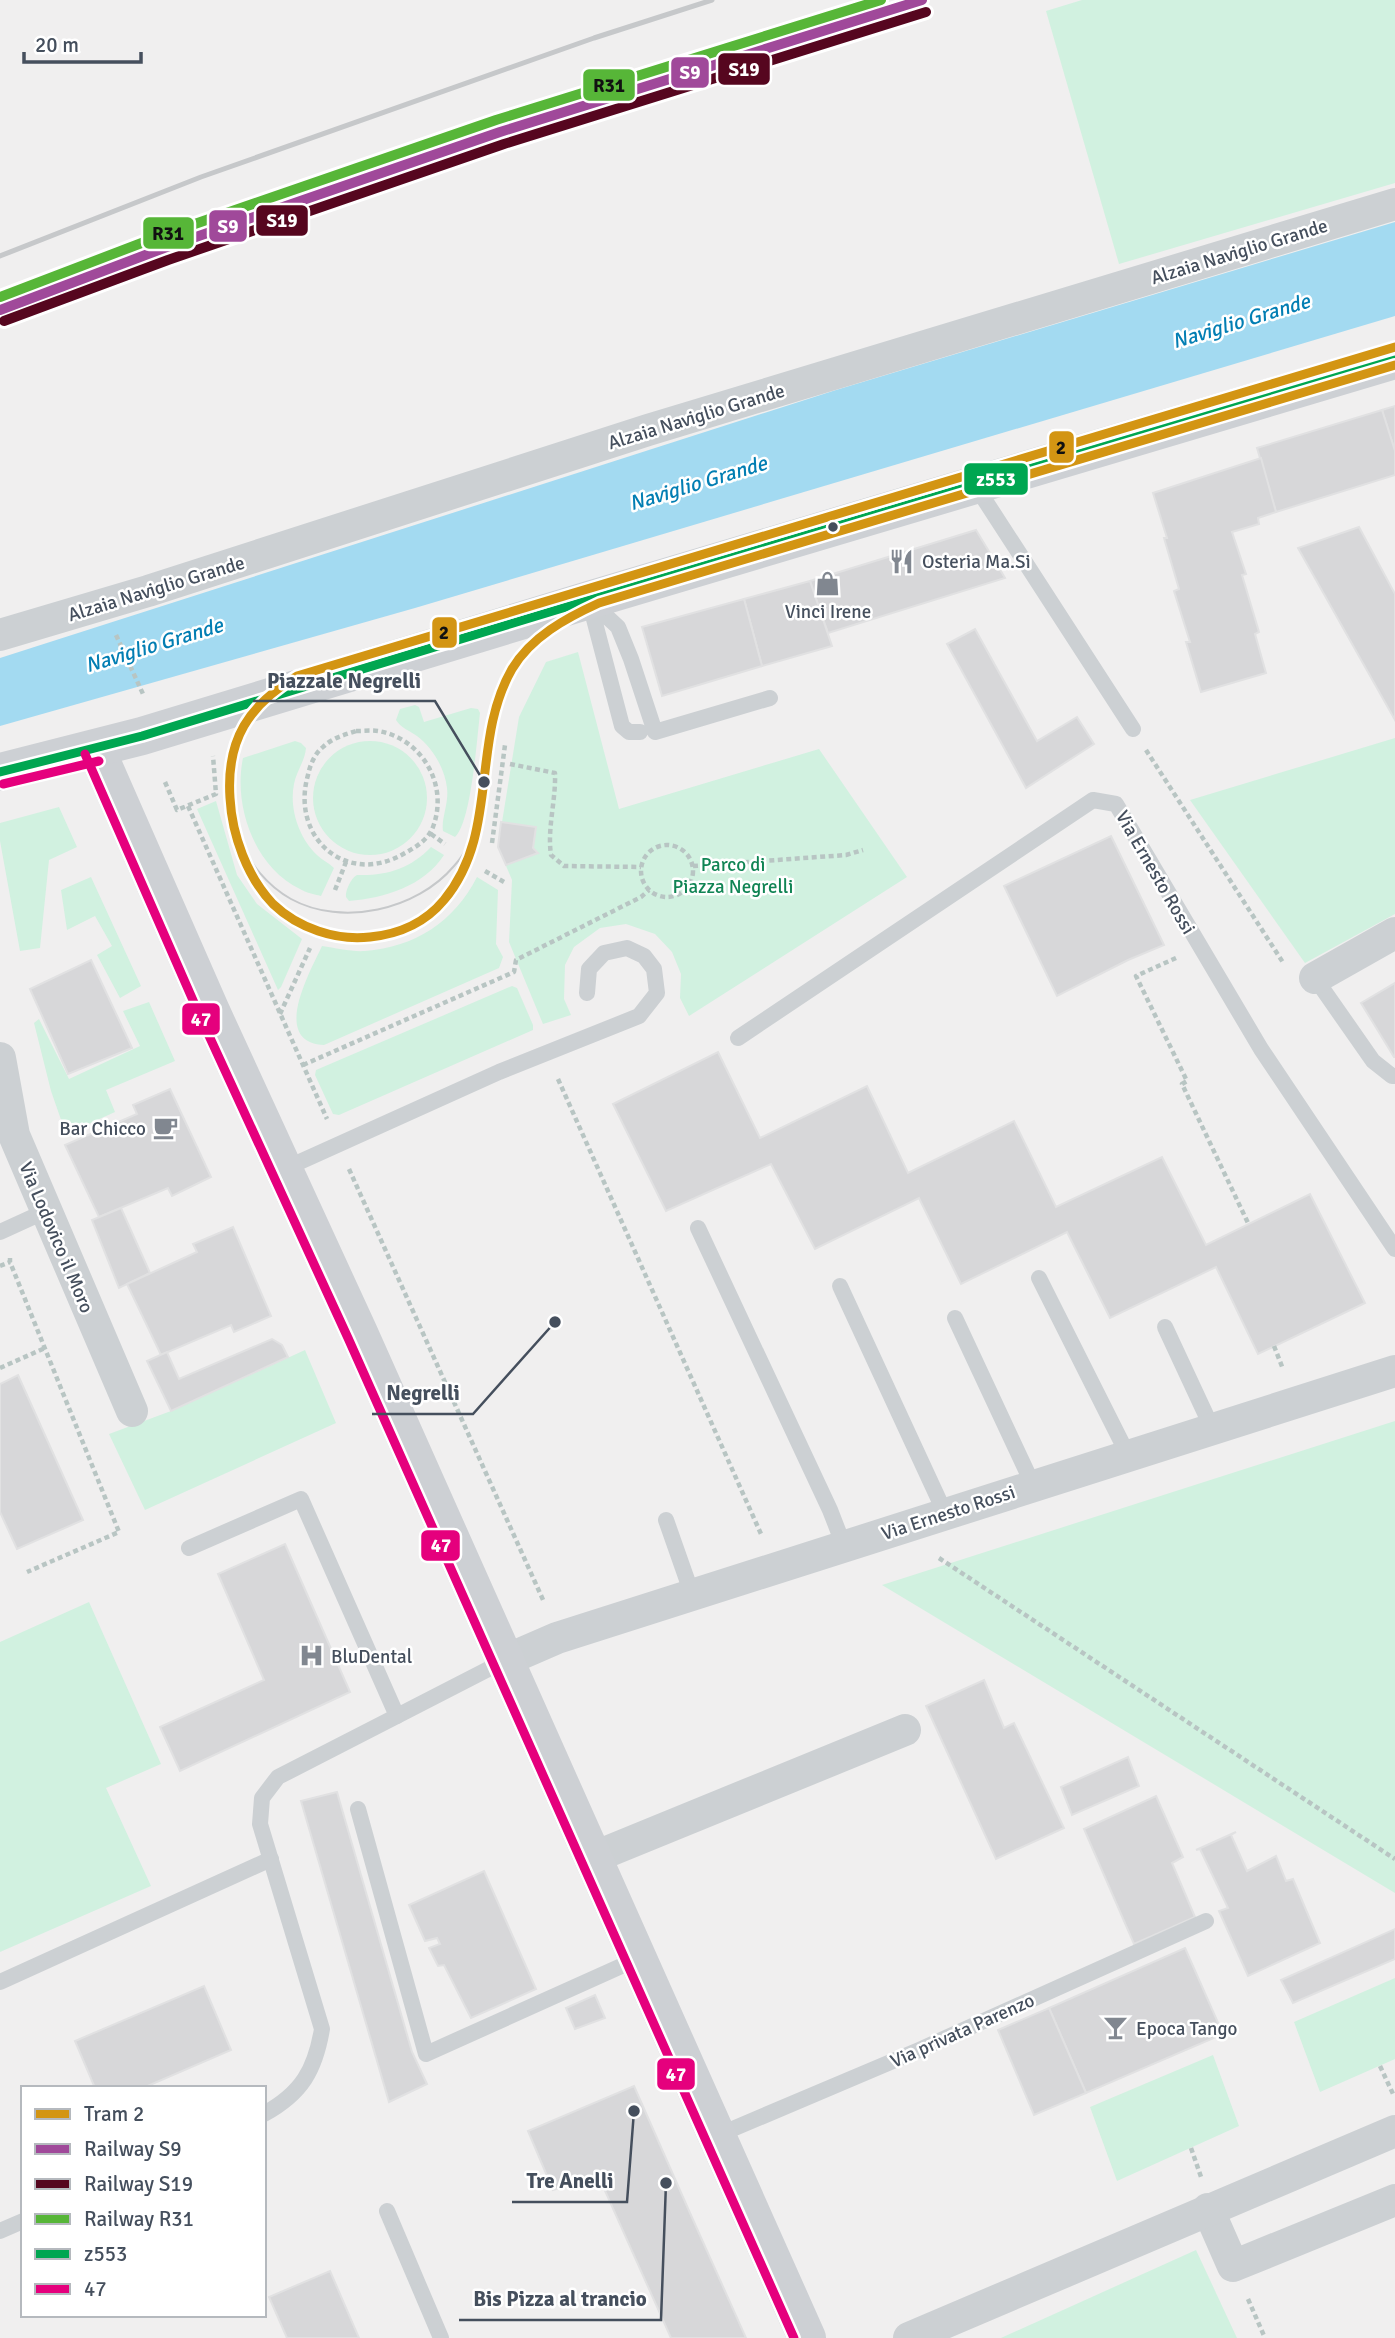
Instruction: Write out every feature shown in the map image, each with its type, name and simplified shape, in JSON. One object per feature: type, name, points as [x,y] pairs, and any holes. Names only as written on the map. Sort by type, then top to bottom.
[{"type":"street","name":"Alzaia Naviglio Grande","points":[[0,635],[148,591],[648,430],[1395,204]]},
{"type":"street","points":[[0,772],[96,749],[1395,360]]},
{"type":"street","points":[[96,749],[210,1009],[359,1333],[807,2338]]},
{"type":"street","points":[[1315,978],[1395,933]]},
{"type":"street","name":"Via Lodovico il Moro","points":[[0,1058],[14,1135],[132,1411]]},
{"type":"street","name":"Via Ernesto Rossi","points":[[504,1661],[557,1638],[692,1594],[1395,1371]]},
{"type":"street","points":[[592,1858],[905,1730]]},
{"type":"street","points":[[909,2338],[1206,2195],[1395,2131]]},
{"type":"street","points":[[1206,2195],[1233,2266],[1395,2200]]},
{"type":"lane","points":[[975,485],[1133,729]]},
{"type":"lane","points":[[589,600],[618,627],[655,732],[770,698]]},
{"type":"lane","points":[[589,600],[622,726],[629,732],[640,732]]},
{"type":"lane","name":"Via Ernesto Rossi","points":[[738,1038],[1093,800],[1116,804],[1261,1049],[1395,1249]]},
{"type":"lane","points":[[284,1169],[546,1053],[639,1016],[657,993],[654,969],[644,956],[627,948],[604,953],[589,969],[587,993]]},
{"type":"lane","points":[[1315,978],[1373,1061],[1395,1076]]},
{"type":"lane","points":[[7,1229],[46,1211]]},
{"type":"lane","points":[[698,1228],[830,1510],[844,1546]]},
{"type":"lane","points":[[1039,1278],[1129,1455]]},
{"type":"lane","points":[[840,1286],[945,1513]]},
{"type":"lane","points":[[955,1318],[1033,1485]]},
{"type":"lane","points":[[1165,1327],[1212,1428]]},
{"type":"lane","points":[[189,1548],[301,1499],[397,1716]]},
{"type":"lane","points":[[666,1520],[692,1594]]},
{"type":"lane","points":[[266,2113],[301,2087],[317,2056],[322,2029],[260,1824],[262,1798],[278,1777],[504,1661]]},
{"type":"lane","points":[[358,1809],[426,2054],[637,1959]]},
{"type":"lane","points":[[0,1982],[271,1859]]},
{"type":"lane","name":"Via privata Parenzo","points":[[716,2136],[1206,1922]]},
{"type":"lane","points":[[387,2211],[441,2338]]},
{"type":"lane","points":[[0,2231],[21,2222]]},
{"type":"path","points":[[112,626],[144,696]]},
{"type":"path","points":[[1133,729],[1298,986],[1315,978]]},
{"type":"path","points":[[356,731],[377,731],[397,737],[414,748],[427,763],[436,782],[437,817],[431,834],[395,859],[377,865],[346,862],[327,850],[307,819],[304,802],[305,783],[310,767],[321,748],[336,737],[356,731]]},
{"type":"path","points":[[492,843],[505,745]]},
{"type":"path","points":[[165,782],[177,810],[216,794],[213,755]]},
{"type":"path","points":[[510,764],[555,774],[556,790],[549,839],[551,855],[564,866],[642,867]]},
{"type":"path","points":[[188,806],[279,1015],[544,1602]]},
{"type":"path","points":[[431,834],[445,844]]},
{"type":"path","points":[[667,845],[684,851],[693,866],[690,884],[676,895],[657,895],[649,890],[644,883],[642,867],[650,852],[667,845]]},
{"type":"path","points":[[693,866],[846,855],[863,850]]},
{"type":"path","points":[[335,890],[346,862]]},
{"type":"path","points":[[485,871],[504,882]]},
{"type":"path","points":[[303,1065],[514,972],[516,960],[641,897],[649,890]]},
{"type":"path","points":[[279,1015],[310,948]]},
{"type":"path","points":[[1200,948],[1136,976],[1187,1082],[1182,1084],[1248,1223]]},
{"type":"path","points":[[546,1053],[761,1534]]},
{"type":"path","points":[[7,1229],[10,1262],[119,1532],[27,1572]]},
{"type":"path","points":[[0,1266],[10,1262]]},
{"type":"path","points":[[1274,1346],[1284,1370]]},
{"type":"path","points":[[0,1368],[45,1348]]},
{"type":"path","points":[[939,1558],[1395,1859]]},
{"type":"path","points":[[1380,2066],[1394,2096]]},
{"type":"path","points":[[1191,2148],[1206,2195]]},
{"type":"path","points":[[1233,2266],[1265,2338]]},
{"type":"green space","points":[[1082,0],[1395,0],[1395,183],[1119,264],[1046,11]]},
{"type":"green space","name":"Parco di Piazza Negrelli","points":[[578,652],[619,809],[819,749],[907,877],[689,1016],[680,998],[681,974],[672,952],[655,934],[626,924],[600,928],[574,947],[565,965],[564,999],[571,1015],[543,1024],[509,942],[512,880],[498,847],[519,717],[546,662]]},
{"type":"green space","points":[[415,705],[419,707],[424,722],[471,708],[478,709],[480,713],[469,798],[461,829],[455,837],[443,831],[447,794],[441,766],[423,741],[396,720],[400,709]]},
{"type":"green space","points":[[1395,738],[1395,914],[1305,963],[1190,800]]},
{"type":"green space","points":[[295,741],[306,748],[295,780],[294,813],[305,840],[319,857],[334,868],[321,896],[300,889],[270,866],[250,833],[241,795],[243,758]]},
{"type":"green space","points":[[370,741],[392,745],[411,757],[423,776],[427,798],[423,820],[411,839],[392,851],[370,855],[348,851],[329,839],[317,820],[313,798],[317,776],[329,757],[348,745]]},
{"type":"green space","points":[[216,801],[237,875],[257,904],[302,939],[278,990],[197,809]]},
{"type":"green space","points":[[59,807],[77,847],[49,860],[40,948],[20,951],[0,841],[0,823]]},
{"type":"green space","points":[[431,847],[444,855],[436,866],[415,882],[376,897],[349,901],[346,897],[349,885],[357,875],[397,870],[415,861]]},
{"type":"green space","points":[[91,877],[141,986],[120,998],[97,955],[112,946],[95,916],[67,930],[61,890]]},
{"type":"green space","points":[[477,877],[498,890],[496,944],[503,957],[499,968],[324,1045],[308,1041],[299,1032],[296,1019],[298,1004],[322,946],[365,951],[383,949],[416,938],[445,919],[457,907]]},
{"type":"green space","points":[[512,986],[517,988],[533,1030],[339,1115],[333,1114],[315,1075],[316,1070]]},
{"type":"green space","points":[[149,1002],[175,1061],[106,1090],[115,1112],[66,1134],[51,1091],[34,1023],[39,1019],[69,1079],[140,1046],[123,1011]]},
{"type":"green space","points":[[305,1350],[336,1423],[145,1510],[109,1434],[171,1411]]},
{"type":"green space","points":[[1395,1421],[1395,1893],[882,1585]]},
{"type":"green space","points":[[89,1602],[161,1764],[106,1788],[151,1886],[0,1952],[0,1642]]},
{"type":"green space","points":[[1395,1978],[1395,2059],[1320,2092],[1294,2022]]},
{"type":"green space","points":[[1213,2055],[1239,2126],[1117,2181],[1090,2107]]},
{"type":"green space","points":[[1196,2250],[1237,2338],[1001,2338]]},
{"type":"water","name":"Naviglio Grande","points":[[1395,222],[1395,316],[415,608],[0,726],[0,658],[836,390]]},
{"type":"building","points":[[1395,406],[1395,451],[1382,410]]},
{"type":"building","points":[[1382,410],[1395,451],[1395,475],[1276,512],[1257,448]]},
{"type":"building","points":[[1261,458],[1276,512],[1258,518],[1259,524],[1232,532],[1246,574],[1242,575],[1259,632],[1255,634],[1266,673],[1201,692],[1186,642],[1190,642],[1174,591],[1179,589],[1164,538],[1167,538],[1153,493]]},
{"type":"building","points":[[1359,527],[1395,594],[1395,720],[1298,548]]},
{"type":"building","points":[[976,530],[1005,578],[828,633],[810,581]]},
{"type":"building","points":[[810,581],[832,646],[762,666],[744,599]]},
{"type":"building","points":[[744,599],[762,666],[662,696],[642,627]]},
{"type":"building","points":[[975,629],[1037,741],[1077,717],[1094,744],[1026,788],[947,644]]},
{"type":"building","points":[[501,822],[536,827],[533,848],[538,853],[506,865],[498,847]]},
{"type":"building","points":[[1111,836],[1164,945],[1057,996],[1004,886]]},
{"type":"building","points":[[91,960],[132,1048],[68,1074],[30,989]]},
{"type":"building","points":[[1395,983],[1395,1057],[1394,1057],[1361,1003]]},
{"type":"building","points":[[718,1052],[760,1138],[867,1086],[908,1173],[1014,1121],[1056,1207],[1162,1157],[1206,1245],[1310,1194],[1365,1303],[1258,1354],[1216,1267],[1110,1318],[1067,1232],[961,1284],[919,1198],[815,1249],[771,1164],[666,1211],[613,1104]]},
{"type":"building","points":[[170,1089],[211,1177],[172,1196],[168,1188],[99,1217],[65,1145],[137,1114],[133,1105]]},
{"type":"building","points":[[121,1208],[150,1273],[119,1288],[92,1220]]},
{"type":"building","points":[[233,1227],[271,1316],[234,1332],[231,1325],[161,1355],[127,1284],[197,1252],[193,1244]]},
{"type":"building","points":[[272,1339],[282,1345],[288,1357],[171,1411],[147,1361],[167,1352],[179,1379]]},
{"type":"building","points":[[18,1375],[83,1520],[17,1549],[0,1512],[0,1384]]},
{"type":"building","points":[[285,1544],[350,1692],[180,1771],[160,1727],[264,1680],[218,1574]]},
{"type":"building","points":[[984,1680],[1004,1728],[1014,1723],[1064,1828],[996,1859],[926,1706]]},
{"type":"building","points":[[1128,1757],[1139,1786],[1072,1815],[1061,1787]]},
{"type":"building","points":[[337,1792],[412,2052],[427,2084],[389,2102],[301,1801]]},
{"type":"building","points":[[1156,1796],[1183,1857],[1172,1863],[1195,1917],[1134,1944],[1084,1829]]},
{"type":"building","points":[[1236,1832],[1231,1835],[1247,1871],[1276,1856],[1286,1881],[1293,1879],[1320,1943],[1248,1976],[1219,1911],[1228,1908],[1200,1849],[1196,1850]]},
{"type":"building","points":[[484,1871],[536,1989],[471,2018],[444,1965],[438,1966],[429,1948],[440,1944],[437,1938],[425,1941],[409,1905]]},
{"type":"building","points":[[1395,1929],[1395,1959],[1293,2003],[1281,1980]]},
{"type":"building","points":[[1185,1948],[1223,2034],[1086,2093],[1049,2008]]},
{"type":"building","points":[[204,1986],[231,2050],[148,2086],[94,2086],[75,2041]]},
{"type":"building","points":[[595,1995],[605,2018],[575,2029],[566,2008]]},
{"type":"building","points":[[1049,2008],[1086,2093],[1034,2115],[998,2030]]},
{"type":"building","points":[[634,2086],[746,2338],[671,2338],[598,2175],[553,2190],[528,2131]]},
{"type":"building","points":[[330,2271],[359,2338],[287,2338],[269,2297]]},
{"type":"tram line","name":"2","points":[[1395,347],[297,676],[280,687],[254,712],[244,726],[232,758],[231,812],[248,868],[273,904],[294,920],[318,931],[357,938],[402,930],[437,908],[461,874],[479,817],[492,726],[499,697],[512,669],[539,638],[574,615],[599,603],[1395,365]]},
{"type":"tram line","points":[[238,839],[260,873],[291,899],[333,912],[355,912],[400,903],[420,894],[438,881],[463,855],[478,818]]},
{"type":"railway","points":[[0,256],[201,177],[594,38],[712,0]]},
{"type":"rail line","name":"R31","points":[[0,297],[160,236],[496,120],[881,0]]},
{"type":"rail line","name":"S9","points":[[0,310],[164,248],[500,132],[922,0]]},
{"type":"rail line","name":"S19","points":[[4,321],[168,260],[504,144],[926,12]]},
{"type":"transit line","name":"z553","points":[[0,772],[142,736],[1395,360]]},
{"type":"transit line","name":"47","points":[[85,754],[199,1014],[348,1338],[794,2338]]},
{"type":"transit line","name":"47","points":[[3,784],[99,761]]},
{"type":"place","name":"Osteria Ma.Si","points":[[902,561]]},
{"type":"place","name":"Vinci Irene","points":[[828,583]]},
{"type":"place","name":"Piazzale Negrelli","points":[[484,782]]},
{"type":"place","name":"Bar Chicco","points":[[166,1128]]},
{"type":"place","name":"Negrelli","points":[[555,1322]]},
{"type":"place","name":"BluDental","points":[[311,1656]]},
{"type":"place","name":"Epoca Tango","points":[[1116,2028]]},
{"type":"place","name":"Tre Anelli","points":[[634,2111]]},
{"type":"place","name":"Bis Pizza al trancio","points":[[666,2183]]}]
